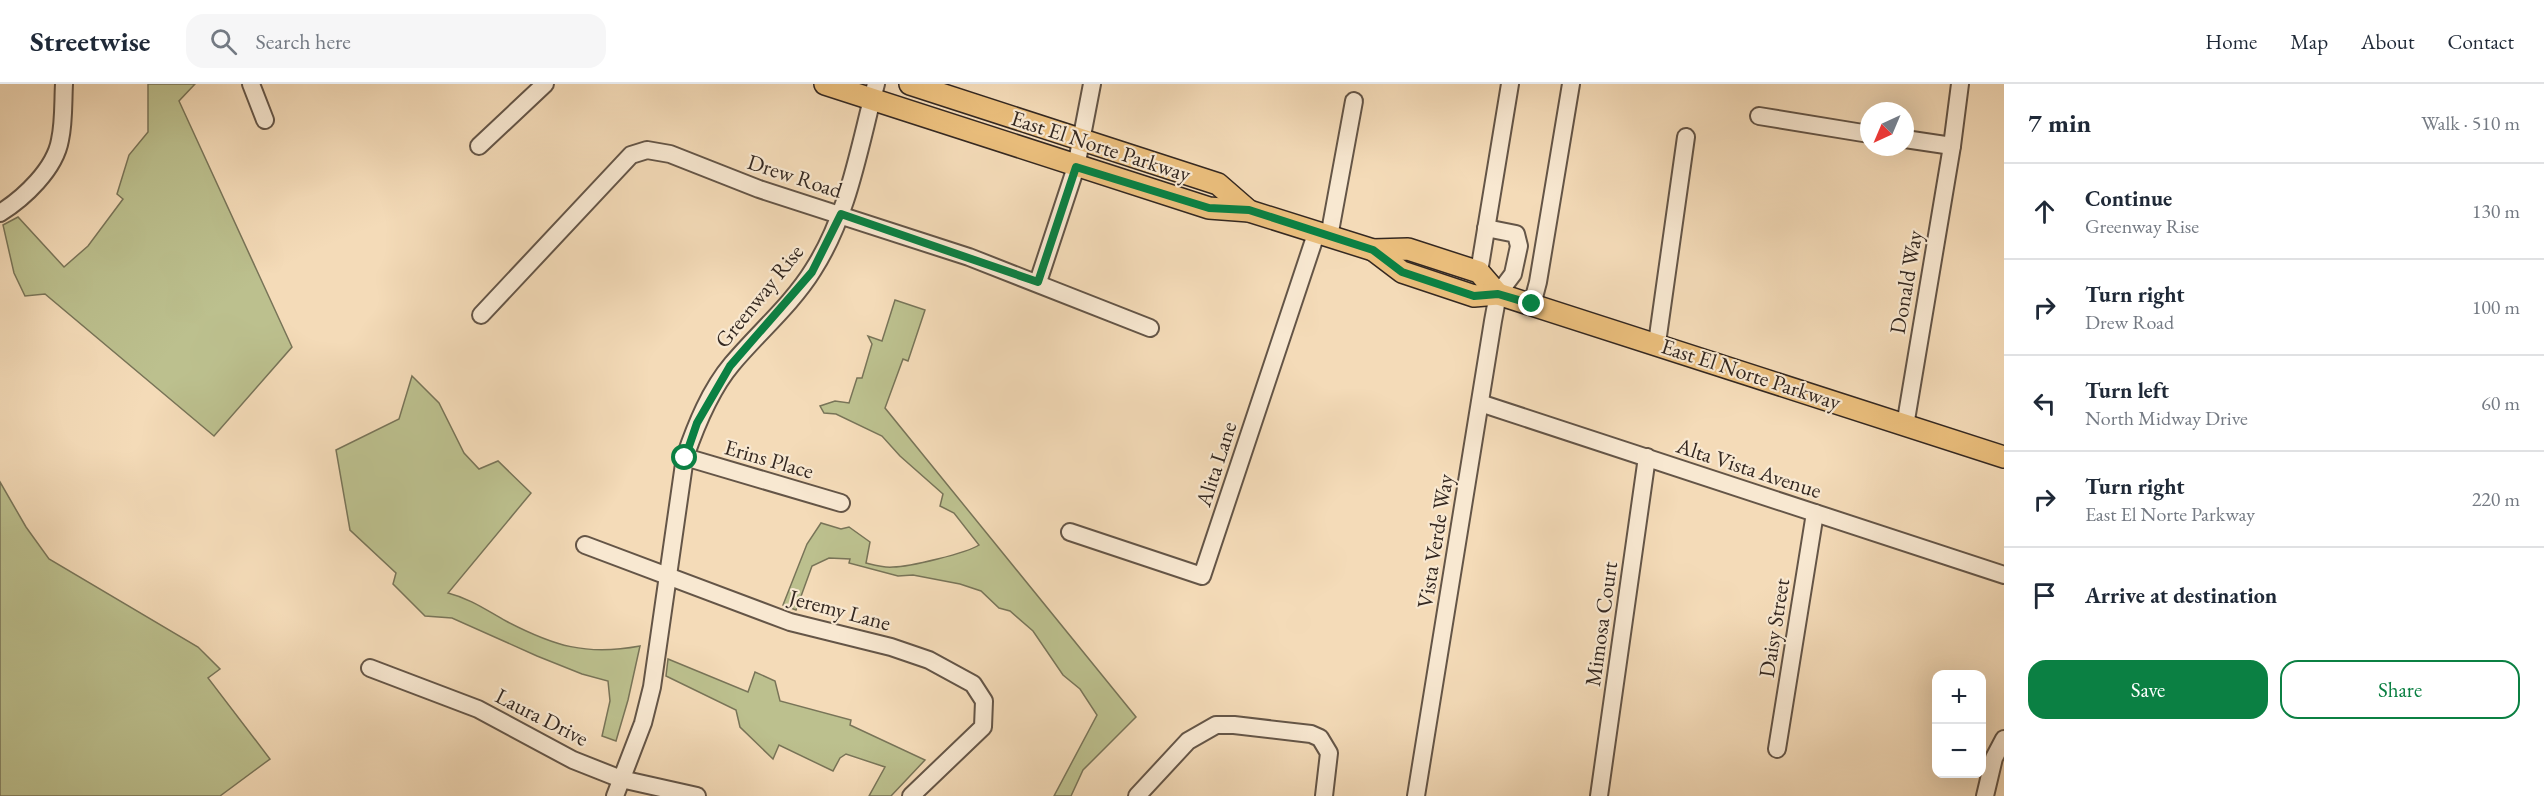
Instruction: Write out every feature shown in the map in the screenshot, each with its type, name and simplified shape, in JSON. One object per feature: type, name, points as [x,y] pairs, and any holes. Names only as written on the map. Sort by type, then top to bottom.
[{"type":"main road","name":"East El Norte Parkway","points":[[825,84],[874,92],[1076,167],[1209,208],[1249,210],[1322,236],[1373,250],[1408,249],[1479,273],[1498,294]]},
{"type":"main road","name":"East El Norte Parkway","points":[[910,84],[1218,184],[1249,210]]},
{"type":"main road","name":"East El Norte Parkway","points":[[1373,250],[1402,272],[1474,296],[1498,294],[1532,304],[2004,456]]},
{"type":"street","points":[[0,213],[39,182],[60,141],[64,84]]},
{"type":"street","points":[[251,84],[265,120]]},
{"type":"street","points":[[479,146],[545,84]]},
{"type":"street","points":[[1038,282],[1076,167],[1092,84]]},
{"type":"street","points":[[1479,273],[1510,84]]},
{"type":"street","points":[[1532,304],[1538,282],[1571,84]]},
{"type":"street","name":"Donald Way","points":[[1905,426],[1952,146],[1960,84]]},
{"type":"street","name":"Greenway Rise","points":[[615,796],[643,723],[652,687],[685,458],[697,423],[730,366],[812,272],[841,214],[874,92]]},
{"type":"street","points":[[1322,236],[1336,214],[1354,101]]},
{"type":"street","points":[[1759,116],[1860,133]]},
{"type":"street","points":[[1657,343],[1686,137]]},
{"type":"street","points":[[1914,140],[1952,146]]},
{"type":"street","name":"Drew Road","points":[[481,315],[631,155],[647,150],[670,154],[759,189],[841,214],[1038,282],[1150,328]]},
{"type":"street","points":[[1486,228],[1511,231],[1520,238],[1513,274],[1498,294]]},
{"type":"street","name":"Alita Lane","points":[[1070,532],[1202,576],[1322,236]]},
{"type":"street","name":"Vista Verde Way","points":[[1416,796],[1498,294]]},
{"type":"street","name":"Alta Vista Avenue","points":[[1480,403],[2004,575]]},
{"type":"street","name":"Mimosa Court","points":[[1599,796],[1647,457]]},
{"type":"street","name":"Erins Place","points":[[685,458],[841,503]]},
{"type":"street","name":"Daisy Street","points":[[1778,749],[1815,513]]},
{"type":"street","name":"Jeremy Lane","points":[[585,545],[790,622],[891,647],[929,660],[973,684],[984,701],[983,727],[911,796]]},
{"type":"street","name":"Laura Drive","points":[[370,668],[478,709],[573,760],[621,779],[697,796]]},
{"type":"street","points":[[1137,796],[1188,741],[1216,726],[1234,725],[1311,734],[1320,738],[1329,753],[1323,796]]},
{"type":"street","points":[[1985,796],[1994,758],[2004,739]]},
{"type":"green space","points":[[148,84],[195,84],[179,101],[292,347],[214,436],[45,294],[25,296],[14,273],[3,225],[18,217],[64,267],[88,246],[123,199],[117,194],[129,155],[148,132]]},
{"type":"green space","points":[[895,300],[925,310],[908,361],[903,359],[885,408],[1136,717],[1083,770],[1071,796],[1054,796],[1097,715],[1080,689],[1063,675],[1033,631],[1010,611],[999,608],[981,591],[960,584],[913,575],[898,576],[849,563],[850,559],[829,558],[812,566],[796,610],[783,605],[807,544],[821,523],[841,529],[849,527],[870,542],[866,563],[883,567],[924,562],[963,552],[979,545],[954,513],[940,506],[943,494],[900,456],[882,436],[836,414],[824,413],[820,406],[835,401],[849,403],[857,378],[862,378],[872,344],[868,336],[882,341]]},
{"type":"green space","points":[[412,376],[439,403],[464,453],[479,469],[498,461],[531,493],[448,593],[555,643],[603,650],[640,646],[616,741],[602,736],[610,701],[608,681],[582,674],[537,656],[452,618],[425,616],[393,584],[396,573],[350,530],[336,450],[399,419]]},
{"type":"green space","points":[[0,482],[26,527],[49,559],[198,647],[220,669],[208,678],[270,759],[220,796],[0,796]]},
{"type":"green space","points":[[668,659],[748,692],[755,672],[775,681],[780,701],[851,720],[850,725],[925,760],[891,796],[869,796],[885,767],[846,754],[840,758],[833,771],[779,745],[773,759],[740,727],[736,710],[666,676]]},
{"type":"route","points":[[685,458],[697,423],[730,366],[812,272],[828,245],[841,214],[969,256],[1038,282],[1076,167],[1209,208],[1249,210],[1316,234],[1373,250],[1402,272],[1474,296],[1498,294],[1532,304]]}]
